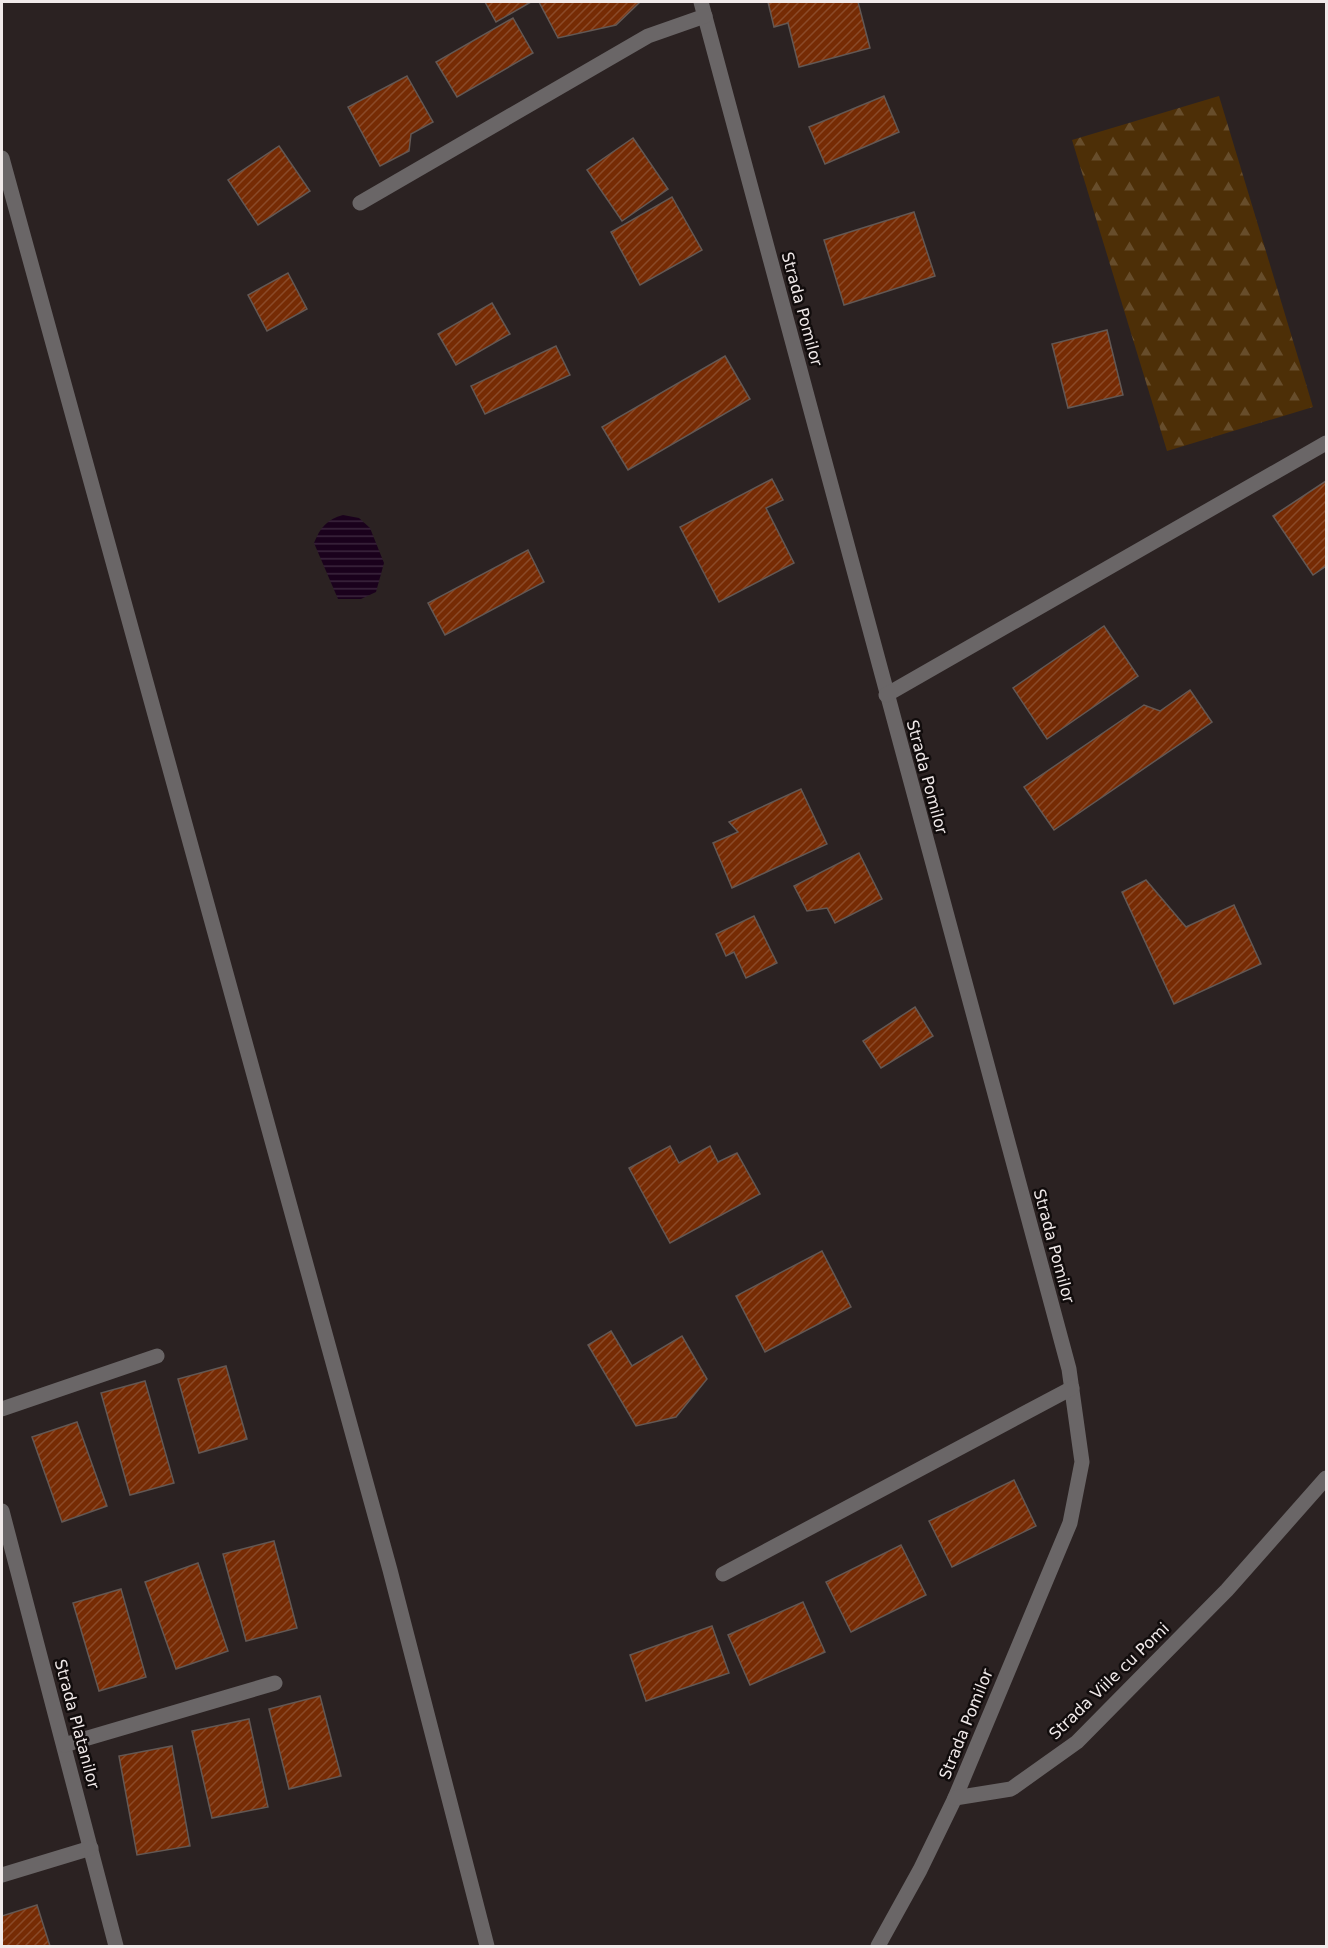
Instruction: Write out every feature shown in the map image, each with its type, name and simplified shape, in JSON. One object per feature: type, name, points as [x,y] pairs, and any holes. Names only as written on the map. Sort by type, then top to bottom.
[{"type":"street","points":[[360,202],[648,36],[703,9]]},
{"type":"street","name":"Strada Pomilor","points":[[703,9],[1069,1369],[1072,1389],[1082,1462],[1070,1523],[955,1798]]},
{"type":"street","points":[[2,158],[390,1570],[487,1947]]},
{"type":"street","points":[[886,694],[1326,444]]},
{"type":"street","points":[[2,1409],[157,1356]]},
{"type":"street","points":[[723,1574],[1072,1389]]},
{"type":"street","name":"Strada Viile cu Pomi","points":[[955,1798],[1011,1789],[1077,1742],[1227,1590],[1326,1478]]},
{"type":"street","name":"Strada Platanilor","points":[[2,1511],[116,1947]]},
{"type":"street","points":[[64,1745],[275,1683]]},
{"type":"street","points":[[878,1947],[920,1870],[955,1798]]},
{"type":"street","points":[[2,1875],[91,1848]]},
{"type":"green space","points":[[1219,96],[1313,407],[1167,451],[1072,140]]},
{"type":"shaded area","points":[[343,515],[359,518],[370,528],[384,563],[376,592],[361,599],[338,599],[314,543],[325,525]]},
{"type":"building","points":[[485,2],[531,2],[496,22]]},
{"type":"building","points":[[539,2],[640,2],[616,25],[558,38]]},
{"type":"building","points":[[768,2],[858,2],[870,48],[799,67],[788,23],[774,27]]},
{"type":"building","points":[[513,18],[533,53],[457,97],[436,62]]},
{"type":"building","points":[[407,76],[433,122],[411,134],[409,151],[380,166],[348,107]]},
{"type":"building","points":[[884,96],[899,132],[825,164],[809,127]]},
{"type":"building","points":[[633,138],[668,189],[622,221],[587,170]]},
{"type":"building","points":[[279,146],[310,191],[258,225],[228,180]]},
{"type":"building","points":[[672,197],[702,250],[640,285],[611,232]]},
{"type":"building","points":[[914,212],[935,276],[844,305],[824,240]]},
{"type":"building","points":[[288,273],[307,309],[267,331],[248,295]]},
{"type":"building","points":[[492,303],[510,334],[456,365],[438,334]]},
{"type":"building","points":[[1107,330],[1123,395],[1068,408],[1052,344]]},
{"type":"building","points":[[556,346],[570,375],[485,414],[471,386]]},
{"type":"building","points":[[725,356],[750,399],[628,470],[602,427]]},
{"type":"building","points":[[772,479],[783,500],[766,508],[794,563],[719,602],[680,527]]},
{"type":"building","points":[[1326,481],[1326,566],[1313,575],[1273,516]]},
{"type":"building","points":[[528,550],[544,582],[445,635],[428,603]]},
{"type":"building","points":[[1104,626],[1138,676],[1047,739],[1013,688]]},
{"type":"building","points":[[1190,690],[1212,722],[1054,830],[1024,787],[1144,705],[1160,711]]},
{"type":"building","points":[[801,789],[827,844],[732,888],[713,843],[738,832],[729,822]]},
{"type":"building","points":[[859,853],[882,899],[835,923],[827,908],[807,911],[794,886]]},
{"type":"building","points":[[1146,880],[1186,927],[1234,905],[1261,964],[1174,1004],[1122,892]]},
{"type":"building","points":[[754,916],[777,963],[746,978],[734,952],[726,956],[716,934]]},
{"type":"building","points":[[915,1007],[933,1036],[881,1068],[863,1041]]},
{"type":"building","points":[[670,1146],[679,1163],[710,1146],[718,1162],[737,1153],[760,1194],[670,1243],[629,1168]]},
{"type":"building","points":[[822,1251],[851,1307],[765,1352],[736,1296]]},
{"type":"building","points":[[611,1331],[632,1366],[682,1336],[707,1379],[676,1417],[636,1426],[588,1345]]},
{"type":"building","points":[[226,1366],[247,1439],[199,1453],[178,1379]]},
{"type":"building","points":[[145,1381],[174,1483],[130,1495],[101,1393]]},
{"type":"building","points":[[77,1422],[107,1506],[62,1522],[32,1437]]},
{"type":"building","points":[[1014,1480],[1036,1526],[952,1567],[929,1521]]},
{"type":"building","points":[[274,1541],[297,1628],[246,1641],[223,1554]]},
{"type":"building","points":[[901,1545],[926,1595],[851,1632],[826,1582]]},
{"type":"building","points":[[198,1563],[228,1651],[176,1669],[145,1582]]},
{"type":"building","points":[[121,1589],[146,1677],[99,1691],[73,1603]]},
{"type":"building","points":[[803,1602],[825,1652],[750,1685],[728,1635]]},
{"type":"building","points":[[712,1626],[729,1673],[646,1701],[630,1655]]},
{"type":"building","points":[[320,1696],[341,1776],[289,1789],[269,1709]]},
{"type":"building","points":[[249,1719],[268,1807],[212,1818],[192,1731]]},
{"type":"building","points":[[172,1746],[190,1846],[137,1855],[119,1756]]},
{"type":"building","points":[[37,1905],[50,1946],[2,1946],[2,1916]]}]
